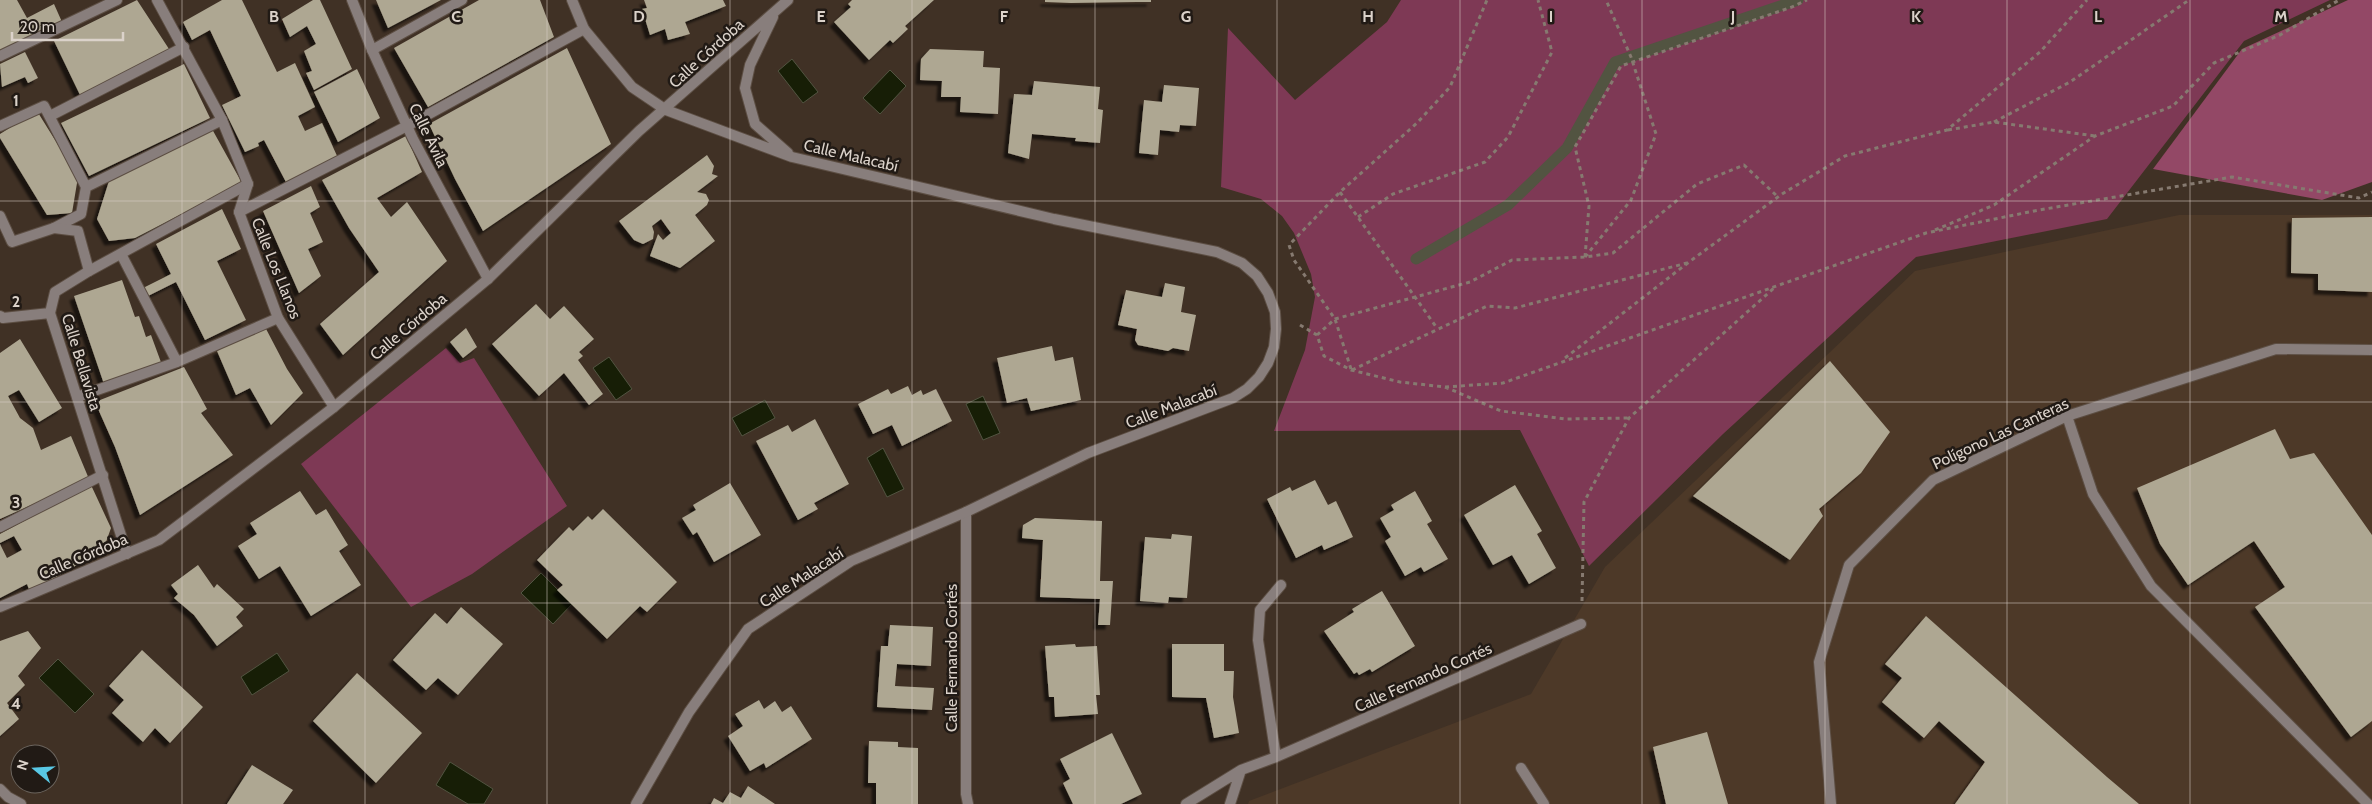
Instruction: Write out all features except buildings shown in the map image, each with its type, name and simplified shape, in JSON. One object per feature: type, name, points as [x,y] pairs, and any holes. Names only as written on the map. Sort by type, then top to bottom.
[{"type":"street","points":[[0,56],[117,0]]},
{"type":"street","points":[[157,0],[222,120],[248,184]]},
{"type":"street","name":"Calle Ávila","points":[[352,0],[372,50],[408,126],[488,279]]},
{"type":"street","points":[[372,50],[462,0]]},
{"type":"street","name":"Calle Malacabí","points":[[572,0],[584,29],[632,87],[666,110],[792,157],[1054,219],[1217,252],[1242,263],[1257,276],[1268,293],[1275,312],[1274,346],[1264,370],[1247,389],[1233,398],[1088,453],[966,512],[851,561],[748,629],[689,712],[636,804]]},
{"type":"street","name":"Calle Córdoba","points":[[0,607],[159,540],[334,407],[488,279],[639,131],[666,110],[788,0]]},
{"type":"street","name":"Calle Malacabí","points":[[775,12],[750,65],[745,88],[755,124],[792,157]]},
{"type":"street","points":[[239,212],[408,126],[584,29]]},
{"type":"street","points":[[50,116],[184,47]]},
{"type":"street","points":[[0,126],[44,106],[86,187],[81,214],[54,228],[12,242],[0,216]]},
{"type":"street","points":[[86,187],[222,120]]},
{"type":"street","name":"Calle Los Llanos","points":[[248,184],[239,212],[278,318],[334,407]]},
{"type":"street","name":"Calle Bellavista","points":[[128,554],[50,313],[55,292],[89,271],[248,184]]},
{"type":"street","points":[[54,228],[78,231],[89,271]]},
{"type":"street","points":[[121,254],[177,362]]},
{"type":"street","points":[[0,316],[3,318],[50,313]]},
{"type":"street","points":[[77,397],[177,362],[278,318]]},
{"type":"street","name":"Polígono Las Canteras","points":[[1831,804],[1819,662],[1849,565],[1933,480],[2067,416],[2276,349],[2372,350]]},
{"type":"street","points":[[2067,416],[2093,494],[2150,586],[2368,804]]},
{"type":"street","points":[[0,527],[103,475]]},
{"type":"street","name":"Calle Fernando Cortés","points":[[966,512],[966,794],[968,804]]},
{"type":"street","points":[[1276,757],[1258,640],[1260,610],[1281,586]]},
{"type":"street","name":"Calle Fernando Cortés","points":[[1186,804],[1240,770],[1276,757],[1581,624]]},
{"type":"street","points":[[1521,768],[1544,804]]},
{"type":"street","points":[[1230,804],[1240,770]]},
{"type":"street","points":[[0,789],[8,797],[21,804]]},
{"type":"path","points":[[1351,370],[1335,319],[1294,260],[1289,245],[1340,192],[1417,123],[1450,87],[1487,0]]},
{"type":"path","points":[[1358,217],[1393,194],[1485,162],[1508,137],[1552,52],[1538,0]]},
{"type":"path","points":[[1585,257],[1631,200],[1656,134],[1633,62],[1606,0]]},
{"type":"path","points":[[1585,257],[1589,206],[1575,147],[1621,66],[1792,7],[1806,0]]},
{"type":"path","points":[[1947,130],[2040,52],[2087,0]]},
{"type":"path","points":[[1994,122],[2070,82],[2188,0]]},
{"type":"path","points":[[1778,198],[1744,165],[1697,184],[1613,253],[1585,257],[1512,260],[1470,282],[1335,319],[1317,335],[1324,356],[1351,370],[1400,382],[1444,387],[1503,383],[1562,360],[1926,233],[1994,205],[2095,136],[2173,106],[2214,63],[2280,36],[2338,0]]},
{"type":"path","points":[[1562,360],[1690,262],[1778,198],[1845,156],[1947,130],[1994,122],[2095,136]]},
{"type":"path","points":[[1926,233],[2039,210],[2232,177],[2359,198],[2372,192]]},
{"type":"path","points":[[1340,192],[1437,328]]},
{"type":"path","points":[[1351,370],[1487,306],[1515,308],[1690,262]]},
{"type":"path","points":[[1581,624],[1584,502],[1629,418],[1776,285]]},
{"type":"path","points":[[1444,387],[1501,411],[1565,419],[1629,418]]},
{"type":"shaded area","points":[[1401,0],[2330,0],[2244,41],[2107,219],[1916,257],[1723,434],[1589,566],[1520,430],[1274,431],[1305,350],[1315,297],[1311,274],[1294,233],[1282,216],[1261,199],[1221,187],[1228,28],[1295,100],[1387,22]]},
{"type":"shaded area","points":[[2348,0],[2372,0],[2372,182],[2322,200],[2153,169],[2242,49]]},
{"type":"shaded area","points":[[792,59],[818,92],[803,103],[778,71]]},
{"type":"shaded area","points":[[890,70],[906,86],[880,114],[863,98]]},
{"type":"shaded area","points":[[2179,215],[2372,215],[2372,804],[1248,804],[1249,801],[1531,694],[1605,567],[1915,271]]},
{"type":"shaded area","points":[[446,348],[460,363],[474,358],[567,506],[472,574],[411,607],[301,464]]},
{"type":"shaded area","points":[[609,357],[632,389],[616,400],[593,368]]},
{"type":"shaded area","points":[[983,396],[1000,433],[983,440],[966,404]]},
{"type":"shaded area","points":[[765,400],[775,418],[742,436],[732,418]]},
{"type":"shaded area","points":[[883,448],[904,489],[887,497],[867,458]]},
{"type":"shaded area","points":[[541,573],[572,604],[553,624],[521,593]]},
{"type":"shaded area","points":[[277,653],[289,671],[252,695],[241,677]]},
{"type":"shaded area","points":[[58,659],[94,694],[75,713],[39,678]]},
{"type":"shaded area","points":[[450,762],[493,789],[484,804],[468,804],[436,785]]},
{"type":"waterway","points":[[1416,259],[1508,205],[1567,148],[1615,62],[1798,0]]}]
